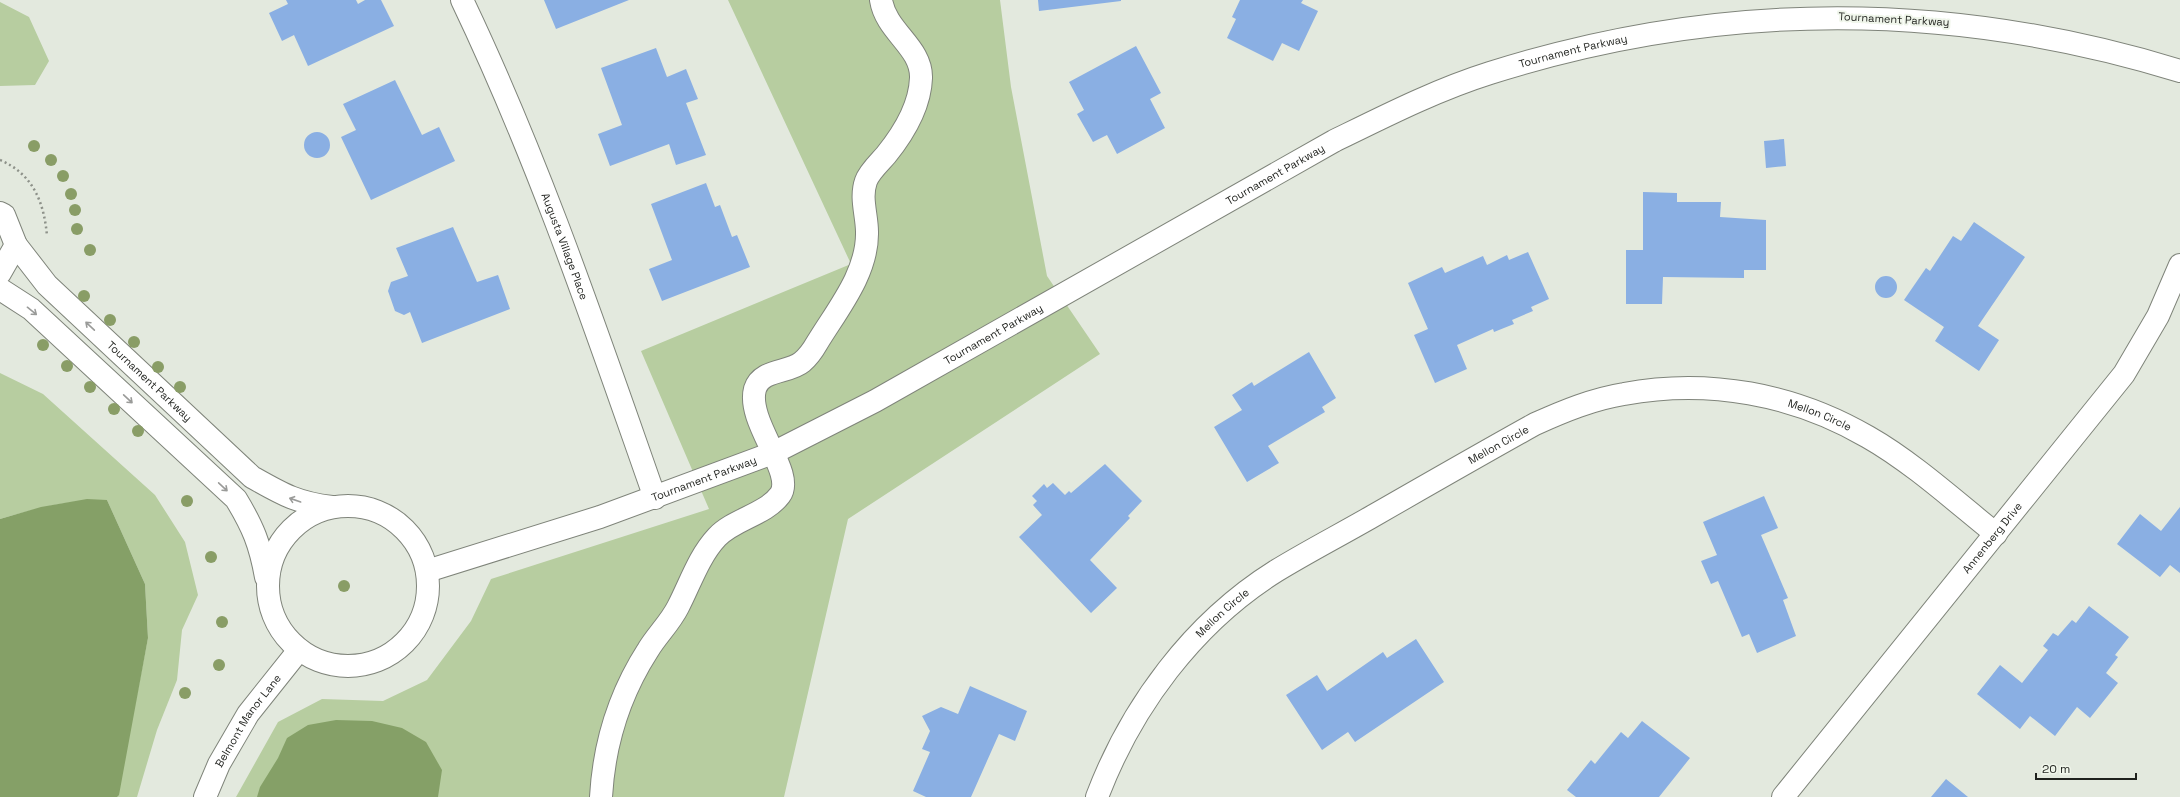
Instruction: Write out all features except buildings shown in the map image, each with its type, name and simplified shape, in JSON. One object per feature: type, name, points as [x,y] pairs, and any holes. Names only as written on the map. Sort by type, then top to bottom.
[{"type":"street","name":"Augusta Village Place","points":[[462,0],[504,94],[567,247],[655,498]]},
{"type":"street","points":[[601,797],[602,775],[612,729],[618,707],[631,678],[649,648],[677,610],[706,552],[715,538],[725,529],[770,504],[780,494],[784,483],[773,453],[762,433],[753,401],[756,386],[764,377],[801,363],[813,350],[858,274],[865,254],[868,232],[864,212],[866,179],[895,144],[909,120],[918,95],[921,78],[919,61],[884,16],[881,0]]},
{"type":"street","name":"Tournament Parkway","points":[[427,571],[600,517],[655,498],[773,453],[875,401],[1334,141],[1407,105],[1489,73],[1569,50],[1669,28],[1864,8],[2060,38],[2180,71]]},
{"type":"street","name":"Tournament Parkway","points":[[0,212],[4,215],[16,245],[47,285],[252,477],[286,497],[308,504],[333,507],[358,506],[383,514],[404,528],[420,549],[427,571],[428,593],[421,620],[406,642],[384,658],[351,666],[324,663],[299,650],[286,638],[272,614],[262,551],[253,527],[236,499],[31,309],[0,289]]},
{"type":"street","points":[[0,273],[16,245]]},
{"type":"street","name":"Annenberg Drive","points":[[1783,797],[2124,374],[2158,316],[2180,265]]},
{"type":"street","name":"Mellon Circle","points":[[1097,797],[1108,767],[1139,709],[1178,656],[1223,611],[1274,572],[1535,424],[1576,406],[1623,394],[1676,388],[1730,389],[1782,400],[1827,415],[1869,437],[1903,460],[1996,534]]},
{"type":"street","name":"Tournament Parkway","points":[[267,582],[273,555],[290,527],[310,515],[333,507]]},
{"type":"street","name":"Belmont Manor Lane","points":[[205,797],[219,764],[248,714],[299,650]]},
{"type":"path","points":[[0,160],[15,167],[35,190],[45,216],[48,238]]},
{"type":"shaded area","points":[[728,0],[1000,0],[1011,87],[1047,276],[1100,354],[848,519],[784,797],[236,797],[278,722],[322,699],[383,701],[427,680],[471,621],[491,579],[709,509],[641,351],[851,264]]},
{"type":"shaded area","points":[[0,2],[29,17],[49,61],[35,85],[0,86]]},
{"type":"shaded area","points":[[0,373],[43,394],[155,495],[185,542],[198,595],[182,630],[177,680],[157,730],[137,797],[117,797],[148,638],[145,584],[107,500],[66,503],[39,508],[0,519]]},
{"type":"shaded area","points":[[87,499],[107,500],[145,584],[148,638],[119,795],[117,797],[0,797],[0,519],[41,507]]},
{"type":"shaded area","points":[[336,720],[372,721],[402,728],[426,742],[442,770],[438,797],[257,797],[260,787],[278,758],[287,738],[308,725]]}]
